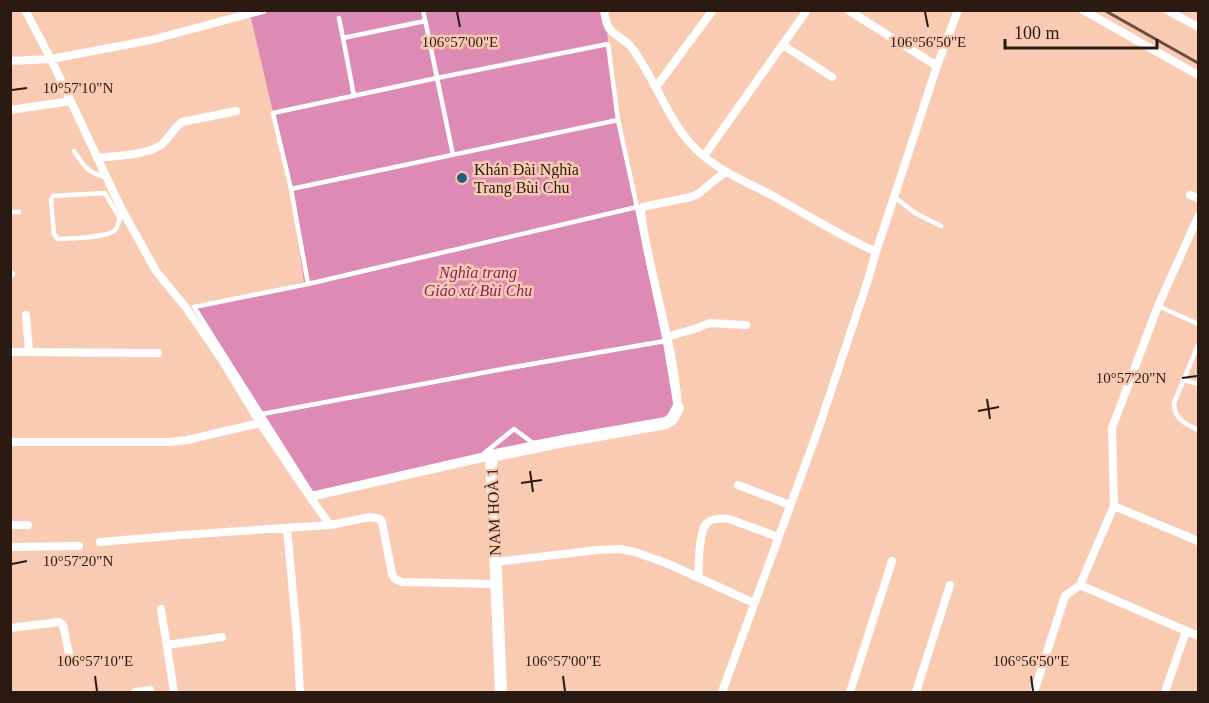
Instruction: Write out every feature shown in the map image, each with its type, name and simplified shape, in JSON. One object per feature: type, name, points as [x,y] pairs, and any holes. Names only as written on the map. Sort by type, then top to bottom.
[{"type":"street","points":[[25,10],[51,59],[121,207],[156,271],[193,317],[330,525]]},
{"type":"street","points":[[10,61],[51,59],[151,40],[263,10]]},
{"type":"street","points":[[604,10],[608,28],[628,43],[642,62],[689,141],[704,156],[725,172],[876,252]]},
{"type":"street","points":[[656,87],[713,10]]},
{"type":"street","points":[[849,10],[937,66]]},
{"type":"street","points":[[722,693],[836,376],[893,196],[958,10]]},
{"type":"street","points":[[1083,10],[1198,75]]},
{"type":"street","points":[[1167,10],[1198,27]]},
{"type":"street","points":[[704,156],[806,13]]},
{"type":"street","points":[[783,45],[832,77]]},
{"type":"street","points":[[10,110],[71,101]]},
{"type":"street","points":[[97,158],[149,151],[164,143],[176,126],[182,122],[236,111]]},
{"type":"street","points":[[678,408],[642,209],[698,194],[725,172]]},
{"type":"street","points":[[1034,693],[1065,596],[1080,585],[1114,506],[1112,428],[1158,306],[1198,217]]},
{"type":"street","points":[[26,315],[29,351]]},
{"type":"street","points":[[666,339],[710,323],[746,325]]},
{"type":"street","points":[[10,352],[158,353]]},
{"type":"street","name":"NAM HOÀ 1","points":[[501,693],[491,456],[666,423],[672,419],[678,408]]},
{"type":"street","points":[[10,442],[170,442],[261,419]]},
{"type":"street","points":[[310,497],[491,456]]},
{"type":"street","points":[[738,485],[790,505]]},
{"type":"street","points":[[1114,506],[1198,541]]},
{"type":"street","points":[[100,542],[330,525],[370,516],[382,522],[392,574],[398,581],[496,584]]},
{"type":"street","points":[[699,578],[698,566],[702,536],[709,522],[723,518],[729,519],[778,537]]},
{"type":"street","points":[[10,525],[28,525]]},
{"type":"street","points":[[287,528],[300,693]]},
{"type":"street","points":[[10,547],[80,546]]},
{"type":"street","points":[[495,562],[620,549],[666,563],[754,603]]},
{"type":"street","points":[[850,693],[892,561]]},
{"type":"street","points":[[916,693],[950,585]]},
{"type":"street","points":[[1080,585],[1198,636]]},
{"type":"street","points":[[160,609],[174,693]]},
{"type":"street","points":[[10,628],[61,623],[70,659],[75,665]]},
{"type":"street","points":[[1165,693],[1186,632]]},
{"type":"street","points":[[167,645],[222,637]]},
{"type":"street","points":[[135,693],[150,690]]},
{"type":"lane","points":[[423,10],[453,155]]},
{"type":"lane","points":[[339,18],[354,96]]},
{"type":"lane","points":[[343,38],[425,21]]},
{"type":"lane","points":[[308,284],[291,189],[273,113],[609,44],[618,120],[666,339],[676,407],[665,421],[532,443],[514,429],[482,455],[312,494],[261,419],[194,307],[308,284],[637,207]]},
{"type":"lane","points":[[291,189],[618,120]]},
{"type":"lane","points":[[74,151],[92,173],[108,177]]},
{"type":"lane","points":[[120,219],[105,193],[53,196],[51,200],[54,234],[58,239],[110,234],[120,219],[121,207]]},
{"type":"lane","points":[[893,196],[915,213],[941,226]]},
{"type":"lane","points":[[10,212],[19,212]]},
{"type":"lane","points":[[1158,306],[1198,324]]},
{"type":"lane","points":[[261,419],[502,369],[666,339]]},
{"type":"lane","points":[[1198,345],[1174,403],[1176,416],[1183,423],[1198,430]]},
{"type":"lane","points":[[1184,380],[1198,384]]},
{"type":"green space","name":"Nghĩa trang Giáo xứ Bùi Chu","points":[[268,10],[602,11],[606,23],[618,124],[678,408],[666,423],[310,497],[187,309],[304,282],[291,189],[250,14]]},
{"type":"railway","points":[[1104,10],[1198,63]]},
{"type":"place","name":"Khán Đài Nghĩa Trang Bùi Chu","points":[[462,178]]}]
